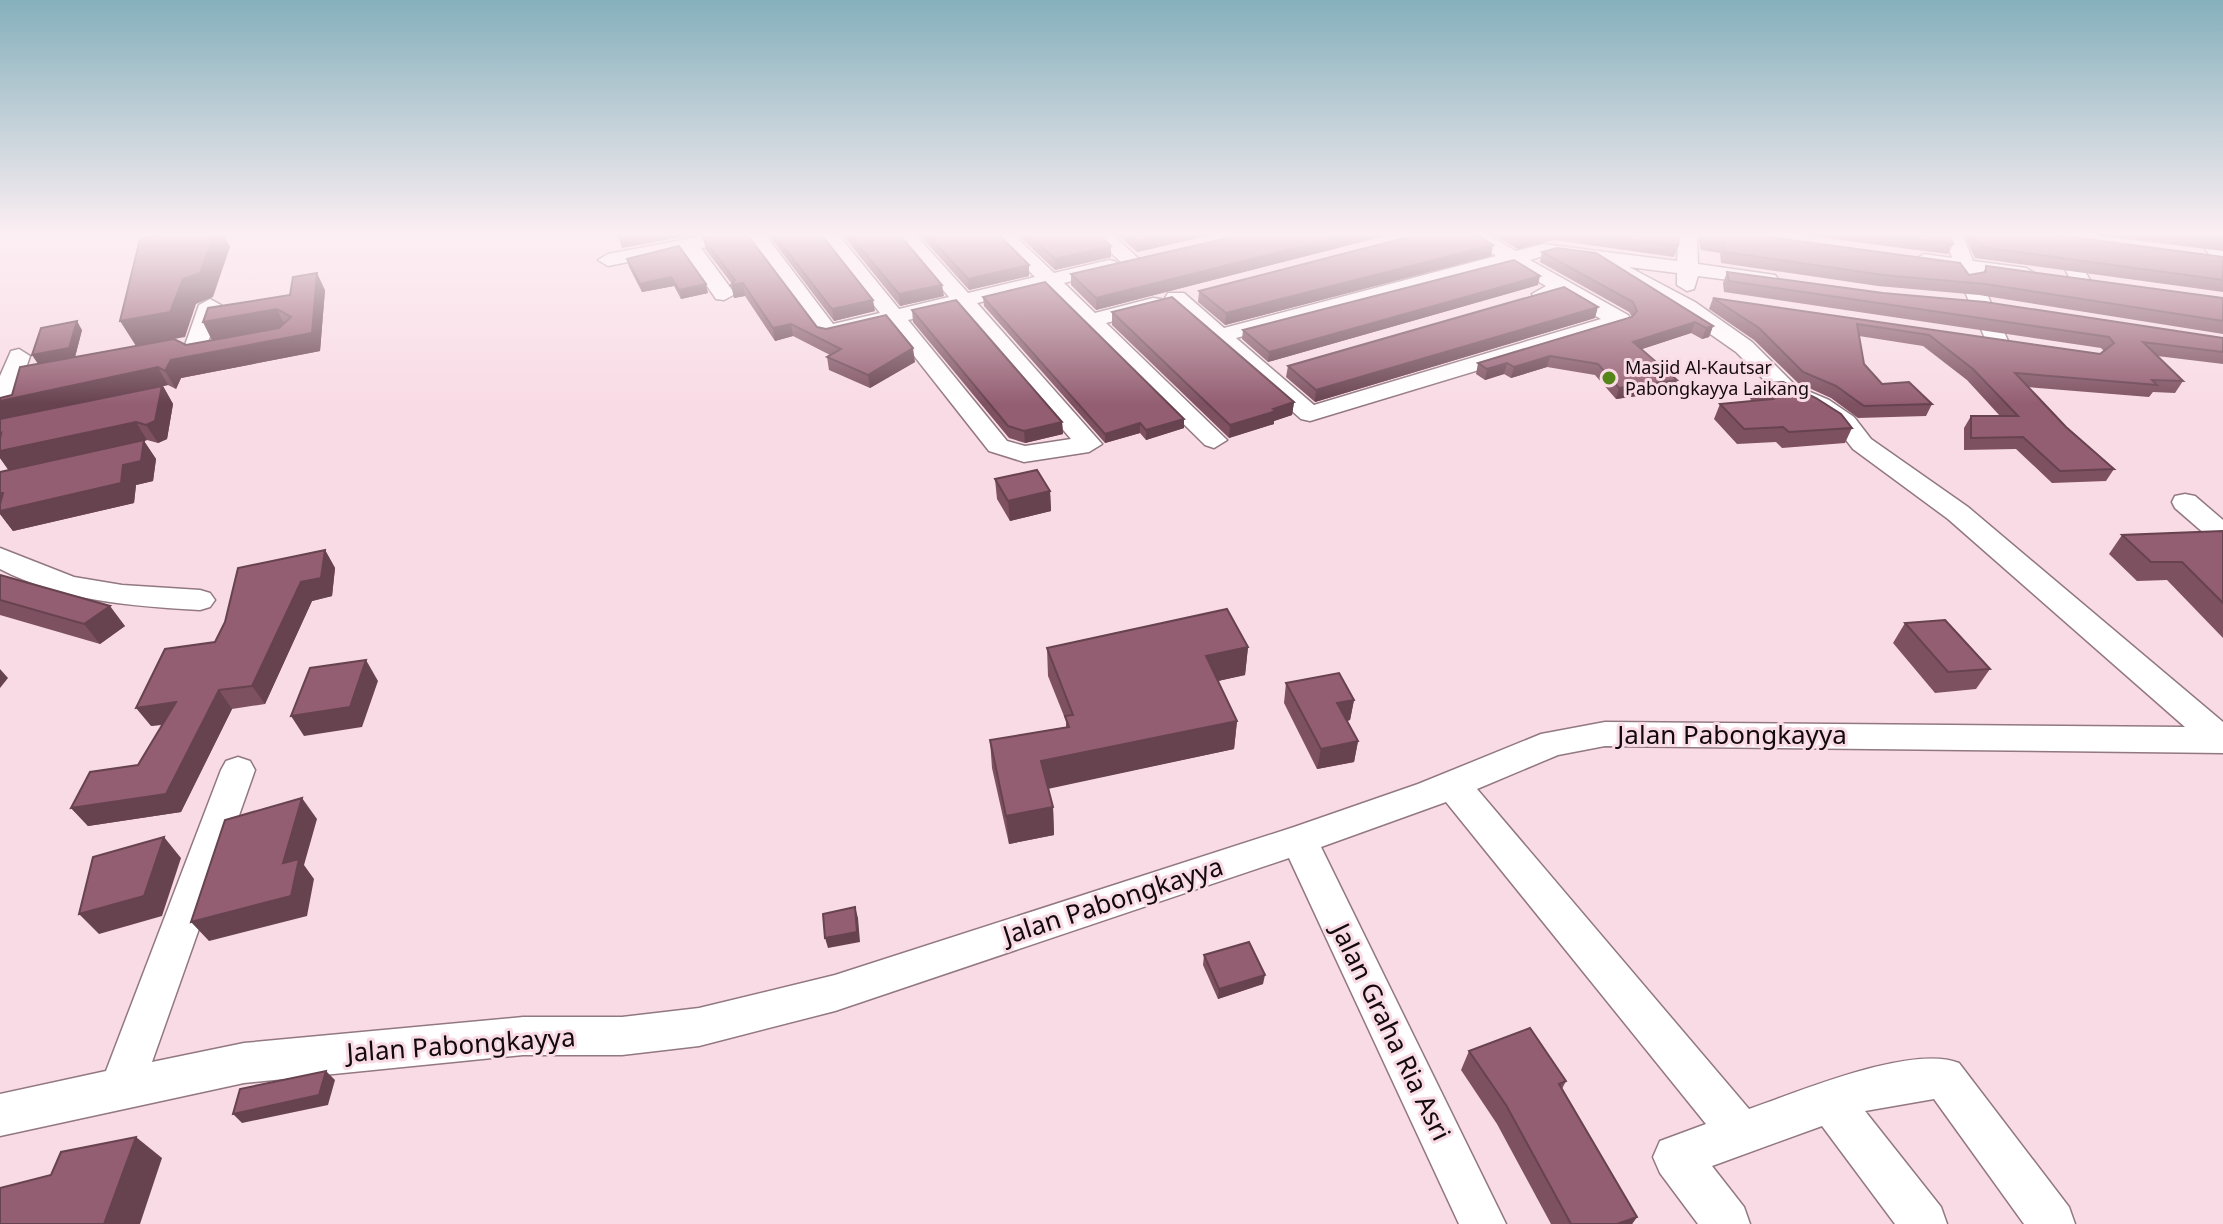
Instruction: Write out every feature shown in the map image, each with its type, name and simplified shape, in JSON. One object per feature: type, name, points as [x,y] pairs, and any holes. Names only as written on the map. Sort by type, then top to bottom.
[{"type":"street","points":[[721,290],[724,294]]},
{"type":"street","points":[[795,290],[824,331],[1011,290]]},
{"type":"street","points":[[872,290],[998,446],[1008,452],[1024,454],[1089,444],[955,290]]},
{"type":"street","points":[[1059,290],[1214,440]]},
{"type":"street","points":[[1089,321],[1206,290]]},
{"type":"street","points":[[1223,335],[1393,290]]},
{"type":"street","points":[[1518,301],[1556,290]]},
{"type":"street","points":[[1176,298],[1223,335],[1304,411],[1315,414],[1620,320],[1567,290]]},
{"type":"street","points":[[1664,290],[1688,302],[1744,347],[1788,391],[1833,414],[1862,444],[1958,513],[2222,740]]},
{"type":"street","points":[[1687,290],[1688,302]]},
{"type":"street","points":[[1967,338],[2006,344],[1979,304],[1974,290]]},
{"type":"street","points":[[1688,302],[1719,301]]},
{"type":"street","points":[[1951,302],[2010,309]]},
{"type":"street","points":[[166,350],[206,347],[210,305]]},
{"type":"street","points":[[1264,373],[1294,365]]},
{"type":"street","points":[[5,422],[16,367],[43,372]]},
{"type":"street","points":[[2185,502],[2223,535]]},
{"type":"street","points":[[0,557],[98,594],[200,600]]},
{"type":"street","name":"Jalan Pabongkayya","points":[[0,1115],[244,1063],[523,1036],[622,1036],[699,1027],[835,993],[1299,840],[1553,743],[1605,734],[2222,740]]},
{"type":"street","points":[[122,1087],[238,770]]},
{"type":"street","points":[[1452,784],[1741,1133]]},
{"type":"street","name":"Jalan Graha Ria Asri","points":[[1299,840],[1483,1224]]},
{"type":"street","points":[[1727,1224],[1676,1157],[1863,1090],[1944,1077],[2052,1224]]},
{"type":"street","points":[[1830,1101],[1924,1224]]},
{"type":"building","points":[[128,290],[179,290],[170,312],[120,321]]},
{"type":"building","points":[[291,290],[316,290],[312,333],[171,360],[165,371],[158,367],[0,401],[0,398],[12,395],[20,367],[174,339],[186,345],[279,328],[291,317],[277,309],[203,322],[208,308],[290,295]]},
{"type":"building","points":[[748,290],[789,290],[817,327],[826,329],[886,315],[913,348],[868,375],[827,357],[841,349],[791,324],[773,328]]},
{"type":"building","points":[[817,290],[865,290],[873,300],[832,309]]},
{"type":"building","points":[[896,290],[918,290],[899,294]]},
{"type":"building","points":[[1011,290],[1053,290],[1184,419],[1146,430],[1140,423],[1105,434],[983,297]]},
{"type":"building","points":[[1088,290],[1128,290],[1096,298]]},
{"type":"building","points":[[1202,290],[1316,290],[1226,313],[1199,291]]},
{"type":"building","points":[[1397,290],[1490,290],[1269,352],[1243,330]]},
{"type":"building","points":[[1553,290],[1569,290],[1598,307],[1316,390],[1288,366]]},
{"type":"building","points":[[1611,290],[1655,290],[1713,326],[1706,328],[1695,322],[1633,342],[1677,380],[1619,388],[1598,364],[1550,356],[1514,367],[1507,363],[1487,369],[1478,363],[1632,317],[1637,311],[1633,302]]},
{"type":"building","points":[[1791,290],[1862,290],[1985,302],[2223,338],[2223,352],[2143,342],[2183,381],[2152,380],[2157,385],[2015,373],[2066,427],[2114,469],[2060,471],[2023,437],[1971,438],[1971,416],[2018,416],[1973,369],[1929,335],[1857,324],[1864,364],[1882,384],[1909,382],[1932,404],[1864,406],[1836,386],[1803,372],[1759,328],[1713,298],[2100,354],[2114,343],[2109,337]]},
{"type":"building","points":[[2024,290],[2165,290],[2223,298],[2223,321]]},
{"type":"building","points":[[1172,297],[1294,402],[1230,425],[1112,312]]},
{"type":"building","points":[[956,300],[1062,422],[1024,431],[1008,426],[912,310]]},
{"type":"building","points":[[77,321],[69,348],[32,355],[41,328]]},
{"type":"building","points":[[1783,382],[1841,414],[1852,428],[1789,432],[1783,427],[1744,429],[1720,404],[1773,399],[1756,384]]},
{"type":"building","points":[[162,386],[155,421],[146,425],[136,422],[0,451],[0,419]]},
{"type":"building","points":[[144,440],[141,461],[123,465],[121,483],[0,511],[3,493],[0,493],[0,472]]},
{"type":"building","points":[[1037,470],[1050,491],[1008,501],[995,479]]},
{"type":"building","points":[[2223,531],[2223,603],[2182,562],[2151,562],[2122,535]]},
{"type":"building","points":[[325,550],[321,578],[301,582],[252,686],[219,690],[166,794],[71,808],[90,772],[138,765],[176,702],[136,708],[165,649],[215,642],[225,622],[238,568]]},
{"type":"building","points":[[0,575],[110,606],[84,624],[0,600]]},
{"type":"building","points":[[1227,609],[1248,647],[1206,656],[1237,721],[1041,761],[1053,807],[1006,816],[990,740],[1069,727],[1065,716],[1073,715],[1047,648]]},
{"type":"building","points":[[1945,620],[1990,669],[1948,672],[1905,623]]},
{"type":"building","points":[[366,660],[350,707],[291,716],[310,668]]},
{"type":"building","points":[[1339,673],[1354,700],[1337,703],[1358,741],[1321,749],[1286,683]]},
{"type":"building","points":[[302,798],[283,863],[299,859],[291,896],[191,922],[225,820]]},
{"type":"building","points":[[164,837],[144,896],[79,914],[93,857]]},
{"type":"building","points":[[855,907],[857,932],[825,938],[823,914]]},
{"type":"building","points":[[1249,942],[1265,975],[1219,989],[1204,955]]},
{"type":"building","points":[[1530,1028],[1566,1081],[1559,1084],[1637,1217],[1617,1224],[1571,1224],[1506,1105],[1469,1051]]},
{"type":"building","points":[[326,1071],[319,1095],[233,1114],[240,1089]]},
{"type":"building","points":[[136,1137],[104,1224],[0,1224],[0,1188],[51,1175],[61,1152]]},
{"type":"place","name":"Masjid Al-Kautsar Pabongkayya Laikang","points":[[1609,378]]}]
